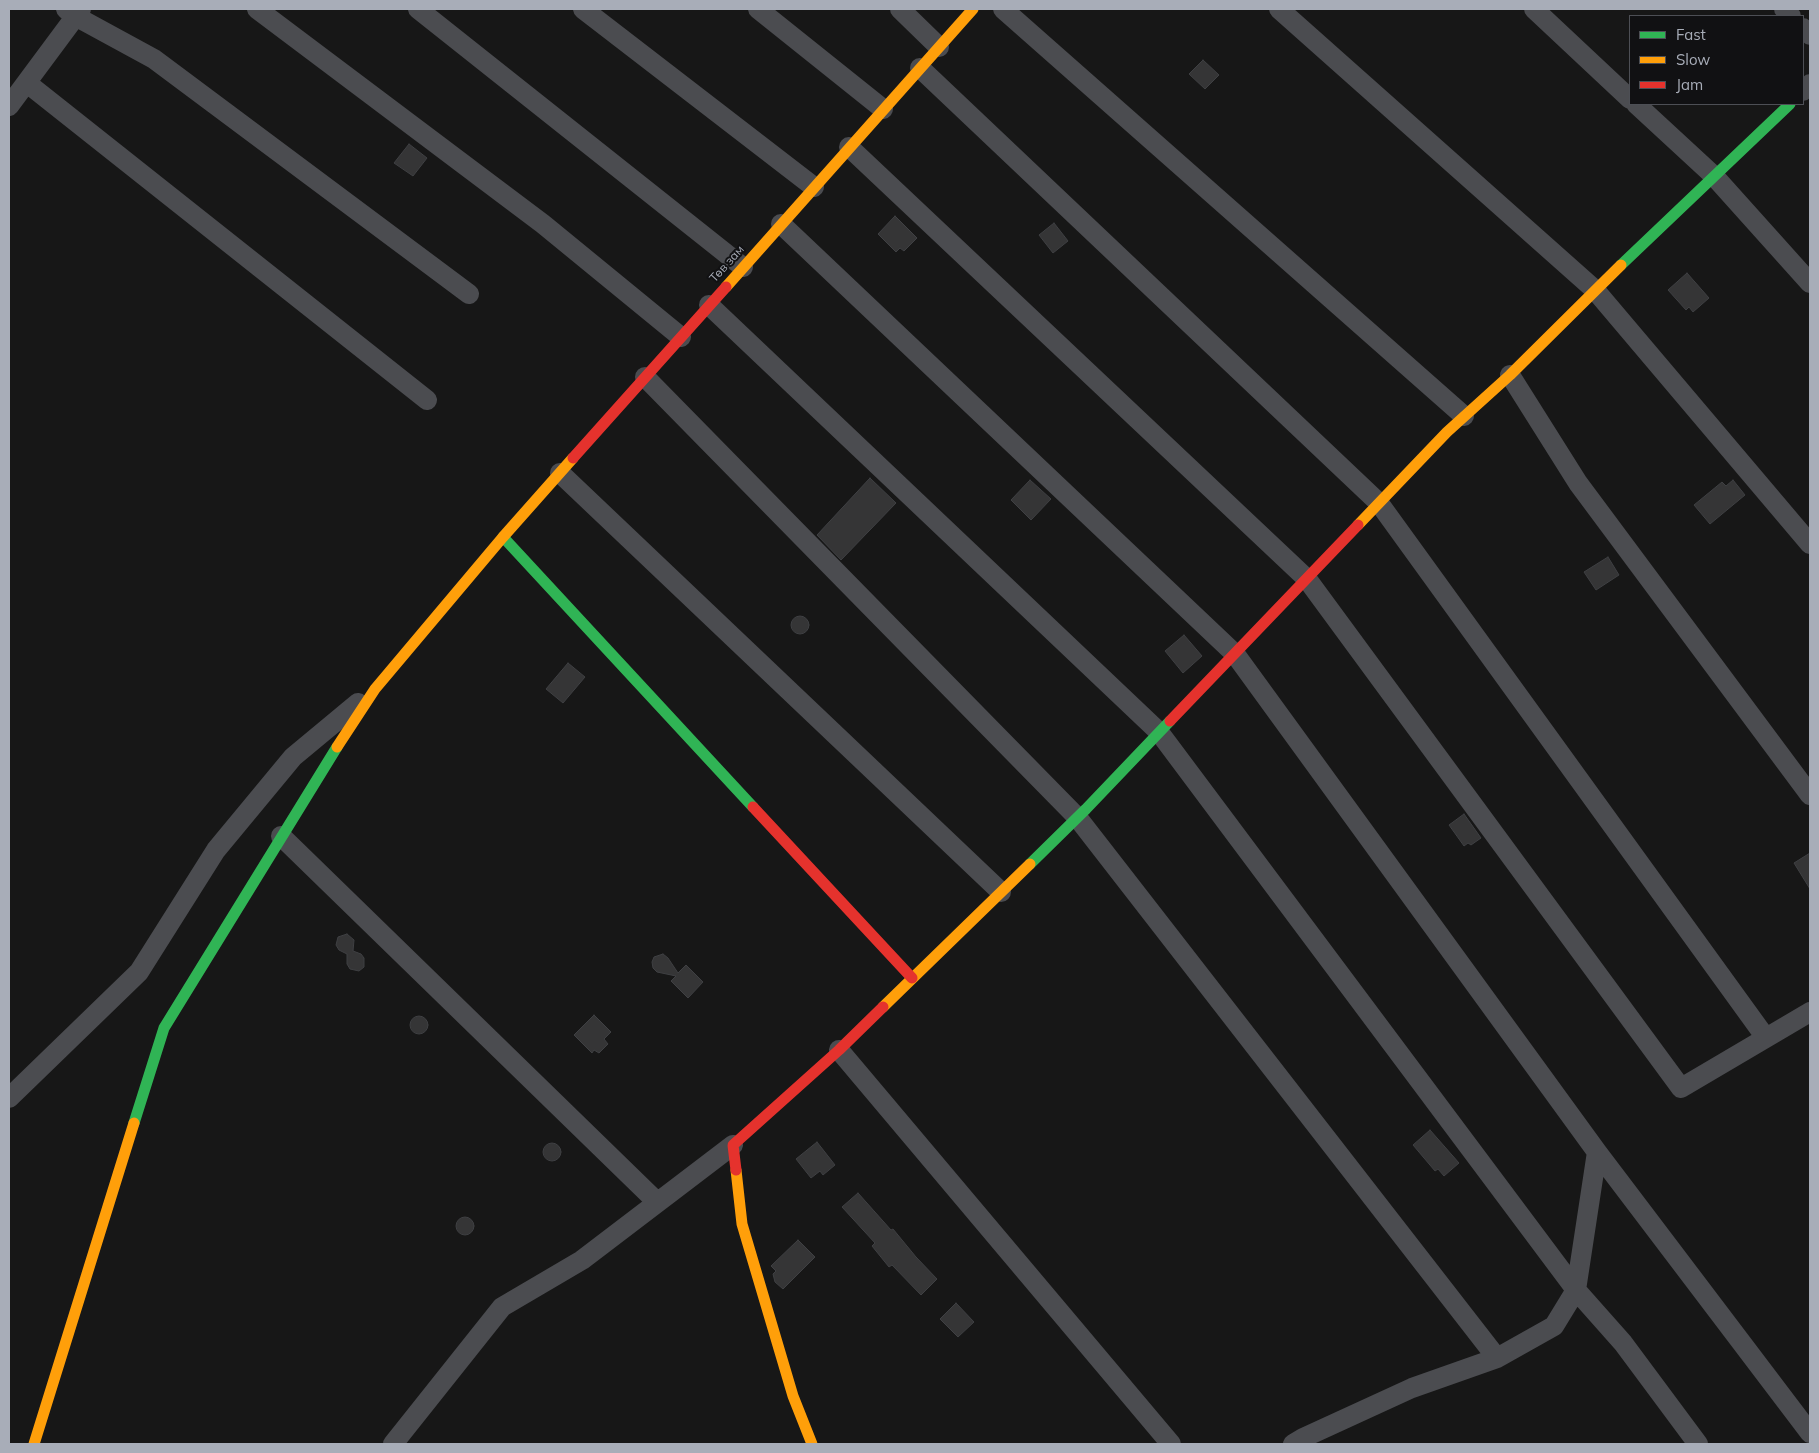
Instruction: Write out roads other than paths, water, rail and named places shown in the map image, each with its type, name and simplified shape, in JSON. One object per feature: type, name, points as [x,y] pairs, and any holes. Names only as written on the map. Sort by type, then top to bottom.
[{"type":"street","points":[[257,9],[543,224],[681,337]]},
{"type":"street","points":[[418,9],[743,267]]},
{"type":"street","points":[[583,9],[814,187]]},
{"type":"street","points":[[758,9],[883,109]]},
{"type":"street","points":[[900,9],[939,47]]},
{"type":"street","name":"Төв зам","points":[[34,1444],[164,1028],[330,757],[375,690],[503,537],[973,9]]},
{"type":"street","points":[[1003,9],[1464,416]]},
{"type":"street","points":[[1279,9],[1595,290],[1810,544]]},
{"type":"street","points":[[1534,9],[1629,97]]},
{"type":"street","points":[[9,106],[74,11],[154,59],[469,294]]},
{"type":"street","points":[[920,68],[1379,503],[1766,1038]]},
{"type":"street","points":[[26,83],[428,400]]},
{"type":"street","points":[[1637,105],[1714,176],[1810,283]]},
{"type":"street","points":[[393,1444],[502,1307],[582,1260],[733,1145],[839,1050],[1077,817],[1464,416],[1510,375],[1595,290],[1789,105]]},
{"type":"street","points":[[849,147],[1307,579],[1680,1088],[1810,1012]]},
{"type":"street","points":[[781,224],[1235,654],[1597,1152],[1810,1433]]},
{"type":"street","points":[[710,305],[1159,732],[1576,1290],[1623,1343],[1698,1444]]},
{"type":"street","points":[[1510,375],[1578,483],[1810,795]]},
{"type":"street","points":[[645,377],[1077,817],[1497,1358]]},
{"type":"street","points":[[560,473],[1001,892]]},
{"type":"street","points":[[503,537],[912,978]]},
{"type":"street","points":[[9,1098],[139,972],[216,850],[293,757],[375,690]]},
{"type":"street","points":[[281,836],[658,1202]]},
{"type":"street","points":[[839,1050],[1171,1444]]},
{"type":"street","points":[[733,1145],[742,1224],[793,1396],[812,1444]]},
{"type":"street","points":[[1293,1444],[1412,1388],[1497,1358],[1554,1326],[1576,1290],[1597,1152]]}]
